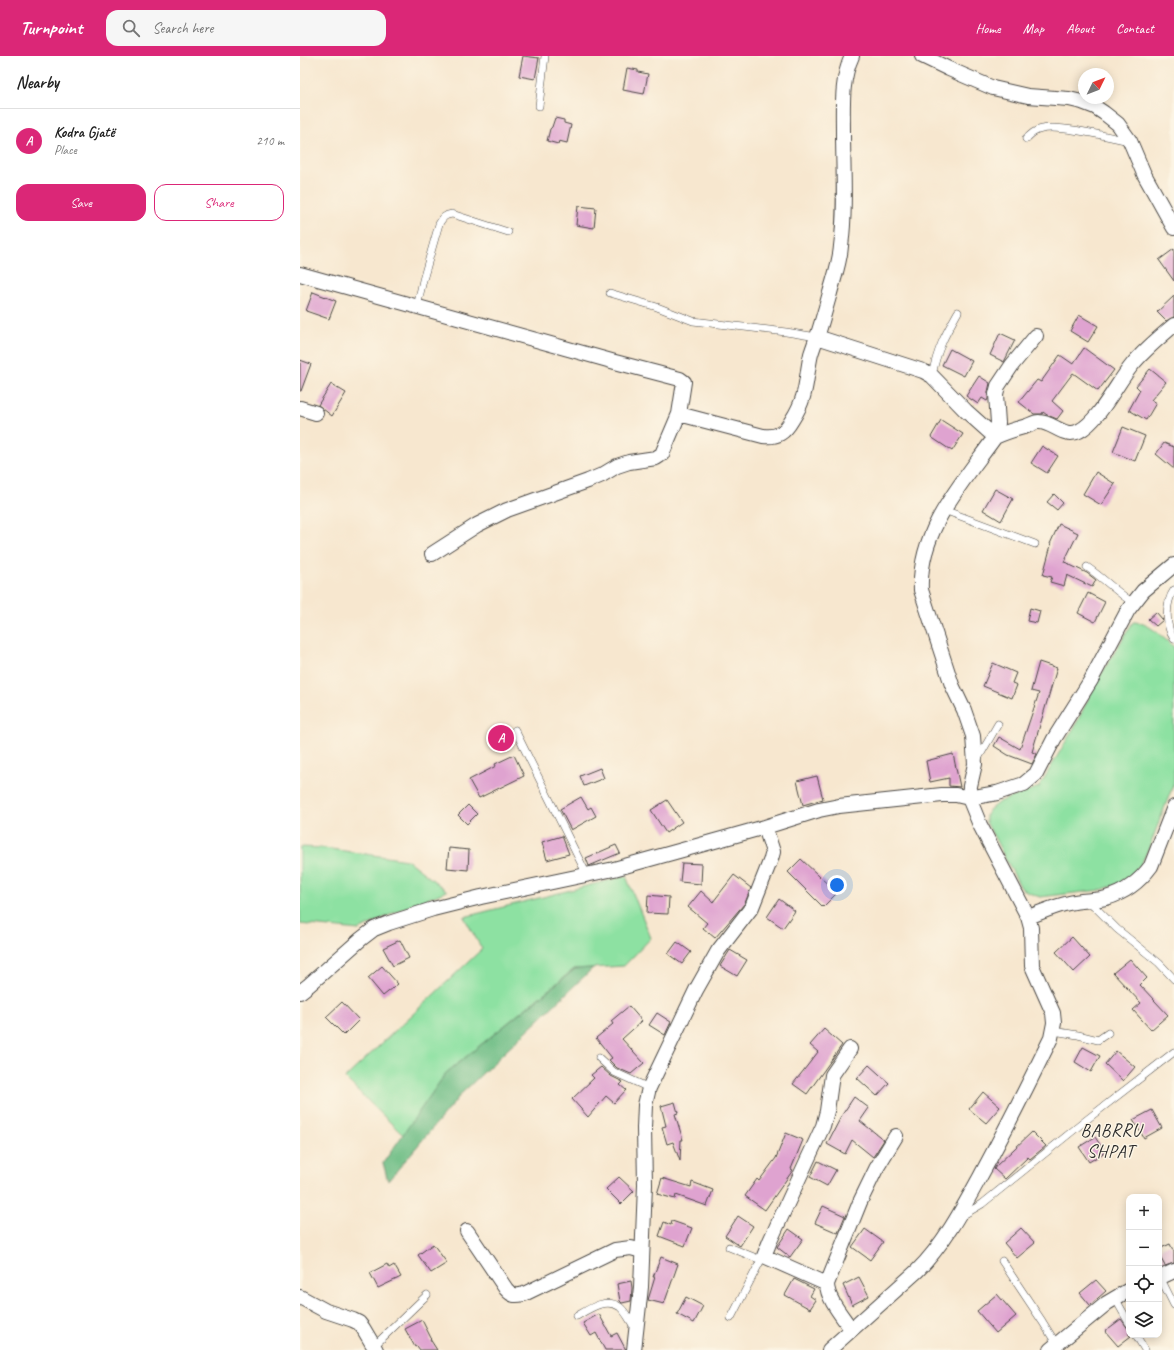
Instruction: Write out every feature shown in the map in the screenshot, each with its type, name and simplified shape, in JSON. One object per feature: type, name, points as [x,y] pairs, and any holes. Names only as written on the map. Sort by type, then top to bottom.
[{"type":"street","points":[[678,414],[764,436],[776,436],[782,433],[788,426],[801,406],[805,393],[812,349],[817,338],[836,274],[841,247],[843,224],[844,79],[852,56]]},
{"type":"street","points":[[922,56],[993,88],[1028,96],[1068,99],[1088,105],[1104,113],[1124,131],[1130,141],[1144,174],[1174,228]]},
{"type":"street","points":[[300,274],[680,379],[684,382],[678,414],[662,454],[656,458],[629,462],[617,466],[588,481],[507,510],[477,525],[432,554]]},
{"type":"street","points":[[995,437],[1038,422],[1045,423],[1061,431],[1069,433],[1077,432],[1097,414],[1137,359],[1174,325]]},
{"type":"street","points":[[829,1350],[927,1261],[956,1219],[1003,1135],[1051,1038],[1053,1031],[1053,1013],[1032,966],[1031,932],[1028,917],[980,825],[969,798],[975,764],[975,749],[969,724],[952,685],[921,590],[923,560],[928,543],[955,491],[995,437],[998,424],[996,394],[998,386],[1036,336]]},
{"type":"street","points":[[817,338],[924,371],[932,376],[966,411],[995,437]]},
{"type":"street","points":[[300,408],[316,414]]},
{"type":"street","points":[[300,992],[374,929],[440,907],[587,875],[665,856],[765,828],[819,810],[839,806],[942,795],[956,795],[969,798],[997,793],[1024,784],[1036,774],[1054,739],[1091,680],[1121,622],[1133,603],[1143,591],[1174,565]]},
{"type":"street","points":[[1028,917],[1070,902],[1106,898],[1117,894],[1136,882],[1145,874],[1156,856],[1174,808]]},
{"type":"street","points":[[634,1350],[641,1287],[645,1185],[644,1128],[645,1105],[649,1088],[696,990],[718,951],[752,907],[772,859],[773,852],[765,828]]},
{"type":"street","points":[[827,1284],[762,1258],[823,1126],[827,1111],[832,1075],[850,1049]]},
{"type":"street","points":[[851,1329],[830,1297],[827,1291],[827,1284],[860,1202],[876,1169],[896,1136]]},
{"type":"street","points":[[467,1231],[511,1295],[530,1291],[615,1250],[631,1248],[642,1251]]},
{"type":"street","points":[[1162,1276],[1174,1271]]},
{"type":"street","points":[[1054,1347],[1094,1312],[1126,1292]]},
{"type":"street","points":[[300,1297],[326,1311],[359,1323],[375,1348]]},
{"type":"lane","points":[[539,106],[545,56]]},
{"type":"lane","points":[[1026,139],[1034,132],[1043,128],[1057,127],[1130,141]]},
{"type":"lane","points":[[417,307],[442,218],[446,215],[452,214],[508,232]]},
{"type":"lane","points":[[610,293],[657,307],[693,321],[786,332],[817,338]]},
{"type":"lane","points":[[932,376],[938,348],[958,312]]},
{"type":"lane","points":[[944,510],[1035,544]]},
{"type":"lane","points":[[1087,567],[1098,574],[1114,589],[1133,603]]},
{"type":"lane","points":[[1174,590],[1169,600],[1167,615],[1169,629],[1174,640]]},
{"type":"lane","points":[[975,764],[998,724]]},
{"type":"lane","points":[[515,730],[587,875]]},
{"type":"lane","points":[[1089,901],[1117,929],[1159,963],[1174,979]]},
{"type":"lane","points":[[1053,1031],[1098,1040],[1108,1033]]},
{"type":"lane","points":[[956,1219],[982,1204],[1174,1052]]},
{"type":"lane","points":[[599,1058],[614,1072],[649,1088]]},
{"type":"lane","points":[[729,1247],[762,1258],[731,1318]]},
{"type":"lane","points":[[1002,1261],[1054,1347]]},
{"type":"lane","points":[[1162,1281],[1174,1305]]},
{"type":"lane","points":[[375,1348],[427,1295]]},
{"type":"lane","points":[[1115,1298],[1126,1318]]},
{"type":"lane","points":[[577,1316],[592,1307],[604,1303],[612,1303],[620,1307],[627,1315],[636,1331]]},
{"type":"lane","points":[[1138,1338],[1145,1350]]},
{"type":"green space","points":[[1133,622],[1150,627],[1174,647],[1174,783],[1149,848],[1140,866],[1132,874],[1120,883],[1101,890],[1040,897],[1021,888],[986,822],[986,815],[989,810],[999,802],[1039,787],[1075,726],[1097,681]]},
{"type":"green space","points":[[300,847],[324,848],[407,860],[447,891],[404,908],[359,930],[300,924]]},
{"type":"green space","points":[[626,876],[651,938],[624,966],[574,969],[446,1073],[403,1135],[345,1078],[482,949],[464,917]]},
{"type":"green space","points":[[593,968],[462,1093],[388,1181],[383,1163],[446,1073],[575,969]]},
{"type":"building","points":[[523,56],[539,58],[535,79],[519,76]]},
{"type":"building","points":[[627,68],[648,74],[644,94],[623,90]]},
{"type":"building","points":[[555,118],[564,120],[564,123],[571,125],[567,143],[559,141],[558,144],[547,141]]},
{"type":"building","points":[[578,206],[596,208],[594,228],[576,225]]},
{"type":"building","points":[[1174,249],[1174,281],[1159,260]]},
{"type":"building","points":[[313,292],[336,301],[329,319],[306,311]]},
{"type":"building","points":[[1174,296],[1174,317],[1166,321],[1157,312]]},
{"type":"building","points":[[1079,315],[1098,326],[1088,342],[1070,331]]},
{"type":"building","points":[[1000,333],[1015,340],[1004,362],[990,355]]},
{"type":"building","points":[[1084,348],[1114,370],[1098,391],[1073,373],[1052,401],[1063,411],[1057,419],[1043,412],[1042,414],[1034,414],[1019,402],[1037,380],[1041,382],[1060,355],[1073,364]]},
{"type":"building","points":[[950,349],[972,361],[964,376],[942,365]]},
{"type":"building","points":[[300,360],[311,364],[301,391],[300,391]]},
{"type":"building","points":[[1150,369],[1166,382],[1151,400],[1156,403],[1146,420],[1129,410],[1140,390],[1136,386]]},
{"type":"building","points":[[979,376],[990,383],[987,401],[982,398],[978,404],[966,396]]},
{"type":"building","points":[[331,384],[346,393],[332,416],[318,405]]},
{"type":"building","points":[[941,420],[963,434],[952,451],[931,437]]},
{"type":"building","points":[[1123,427],[1145,436],[1135,461],[1113,452]]},
{"type":"building","points":[[1164,443],[1174,447],[1174,469],[1156,454]]},
{"type":"building","points":[[1042,446],[1058,456],[1047,473],[1031,463]]},
{"type":"building","points":[[1096,472],[1115,484],[1101,505],[1083,494]]},
{"type":"building","points":[[995,489],[1013,499],[1001,521],[983,510]]},
{"type":"building","points":[[1054,494],[1063,503],[1057,510],[1047,502]]},
{"type":"building","points":[[1059,524],[1078,533],[1064,562],[1087,573],[1096,580],[1092,587],[1067,575],[1064,586],[1050,582],[1052,577],[1043,575],[1050,544]]},
{"type":"building","points":[[1088,593],[1105,602],[1095,622],[1078,613]]},
{"type":"building","points":[[1030,608],[1040,611],[1037,623],[1027,621]]},
{"type":"building","points":[[1156,612],[1163,620],[1156,626],[1148,619]]},
{"type":"building","points":[[1039,662],[1057,668],[1032,752],[1037,754],[1032,764],[1008,755],[994,746],[999,737],[1020,749],[1039,693],[1031,691]]},
{"type":"building","points":[[993,663],[1016,673],[1012,683],[1017,685],[1012,698],[983,686]]},
{"type":"building","points":[[953,754],[960,787],[949,786],[949,778],[930,782],[926,761]]},
{"type":"building","points":[[514,755],[524,776],[479,798],[469,780],[496,766],[495,764]]},
{"type":"building","points":[[600,768],[604,778],[584,786],[580,776]]},
{"type":"building","points":[[817,776],[823,799],[803,805],[797,781]]},
{"type":"building","points":[[581,797],[588,809],[591,807],[596,816],[571,830],[560,809]]},
{"type":"building","points":[[667,800],[682,822],[666,833],[651,810]]},
{"type":"building","points":[[468,805],[477,814],[467,824],[458,815]]},
{"type":"building","points":[[562,836],[569,854],[547,860],[542,842]]},
{"type":"building","points":[[616,845],[620,853],[589,866],[586,858]]},
{"type":"building","points":[[449,848],[469,850],[468,870],[447,868]]},
{"type":"building","points":[[801,859],[837,893],[823,907],[788,872]]},
{"type":"building","points":[[682,863],[702,864],[701,884],[680,882]]},
{"type":"building","points":[[734,875],[751,888],[745,903],[715,938],[703,928],[707,923],[688,907],[701,891],[713,902]]},
{"type":"building","points":[[648,895],[669,897],[668,914],[647,913]]},
{"type":"building","points":[[779,899],[795,911],[783,928],[767,917]]},
{"type":"building","points":[[1072,937],[1090,957],[1074,972],[1056,952]]},
{"type":"building","points":[[400,940],[409,958],[393,966],[383,948]]},
{"type":"building","points":[[677,942],[691,952],[682,964],[668,954]]},
{"type":"building","points":[[730,950],[747,960],[737,976],[720,966]]},
{"type":"building","points":[[1130,959],[1147,978],[1140,985],[1168,1015],[1151,1030],[1133,1010],[1141,1003],[1113,973]]},
{"type":"building","points":[[382,966],[398,984],[383,996],[368,978]]},
{"type":"building","points":[[342,1002],[359,1020],[344,1035],[326,1017]]},
{"type":"building","points":[[629,1006],[642,1021],[622,1039],[644,1063],[631,1074],[617,1068],[609,1060],[612,1058],[596,1038],[613,1024],[611,1021]]},
{"type":"building","points":[[657,1013],[671,1022],[665,1035],[649,1025]]},
{"type":"building","points":[[824,1029],[842,1045],[807,1094],[793,1084],[818,1052],[810,1045]]},
{"type":"building","points":[[1083,1047],[1100,1056],[1091,1072],[1075,1062]]},
{"type":"building","points":[[1116,1051],[1135,1067],[1123,1081],[1105,1064]]},
{"type":"building","points":[[869,1065],[889,1083],[877,1096],[857,1078]]},
{"type":"building","points":[[601,1067],[611,1076],[623,1082],[620,1085],[626,1090],[614,1103],[606,1096],[588,1117],[572,1099],[594,1078],[591,1075]]},
{"type":"building","points":[[983,1092],[1000,1107],[986,1123],[969,1109]]},
{"type":"building","points":[[854,1097],[869,1108],[860,1121],[884,1140],[873,1157],[852,1140],[845,1154],[827,1144],[842,1115]]},
{"type":"building","points":[[675,1102],[678,1113],[675,1114],[683,1140],[681,1140],[680,1161],[673,1142],[667,1144],[662,1127],[666,1126],[661,1106]]},
{"type":"building","points":[[1152,1110],[1162,1128],[1144,1138],[1133,1120]]},
{"type":"building","points":[[1032,1132],[1046,1146],[1030,1159],[1028,1157],[1005,1179],[994,1169]]},
{"type":"building","points":[[786,1133],[803,1140],[791,1169],[793,1170],[765,1210],[745,1196],[757,1179],[759,1181],[776,1158]]},
{"type":"building","points":[[1095,1137],[1105,1152],[1089,1162],[1079,1147]]},
{"type":"building","points":[[818,1161],[836,1170],[827,1186],[810,1177]]},
{"type":"building","points":[[619,1177],[634,1191],[621,1204],[606,1189]]},
{"type":"building","points":[[662,1178],[691,1187],[692,1182],[713,1190],[707,1206],[676,1195],[675,1199],[657,1194]]},
{"type":"building","points":[[823,1206],[845,1216],[838,1233],[815,1223]]},
{"type":"building","points":[[738,1216],[753,1226],[740,1246],[725,1236]]},
{"type":"building","points":[[672,1221],[692,1228],[685,1246],[659,1236],[664,1222],[671,1225]]},
{"type":"building","points":[[1021,1228],[1035,1243],[1017,1258],[1004,1243]]},
{"type":"building","points":[[789,1229],[803,1239],[790,1257],[777,1247]]},
{"type":"building","points":[[865,1229],[883,1242],[870,1260],[852,1247]]},
{"type":"building","points":[[433,1244],[447,1263],[431,1273],[418,1255]]},
{"type":"building","points":[[1170,1244],[1174,1252],[1174,1263],[1165,1266],[1162,1260],[1162,1248]]},
{"type":"building","points":[[661,1257],[678,1264],[664,1304],[648,1300],[655,1277],[653,1277]]},
{"type":"building","points":[[387,1264],[389,1268],[394,1265],[401,1277],[378,1288],[370,1273]]},
{"type":"building","points":[[859,1277],[869,1296],[852,1305],[843,1285]]},
{"type":"building","points":[[794,1279],[814,1289],[810,1296],[816,1300],[810,1309],[785,1295]]},
{"type":"building","points":[[1096,1280],[1106,1291],[1090,1305],[1080,1293]]},
{"type":"building","points":[[631,1281],[631,1301],[622,1303],[620,1301],[617,1284]]},
{"type":"building","points":[[997,1294],[1016,1316],[996,1333],[977,1311]]},
{"type":"building","points":[[686,1297],[703,1306],[694,1323],[677,1314]]},
{"type":"building","points":[[599,1314],[611,1336],[617,1333],[626,1350],[605,1350],[596,1333],[591,1336],[583,1323]]},
{"type":"building","points":[[1121,1319],[1126,1326],[1126,1338],[1128,1338],[1118,1346],[1105,1331]]},
{"type":"building","points":[[422,1320],[431,1338],[430,1339],[437,1350],[420,1350],[417,1346],[415,1347],[405,1329]]},
{"type":"place","name":"Kodra Gjatë","points":[[501,738]]},
{"type":"district","name":"BABRRU SHPAT","points":[[1111,1140]]}]
